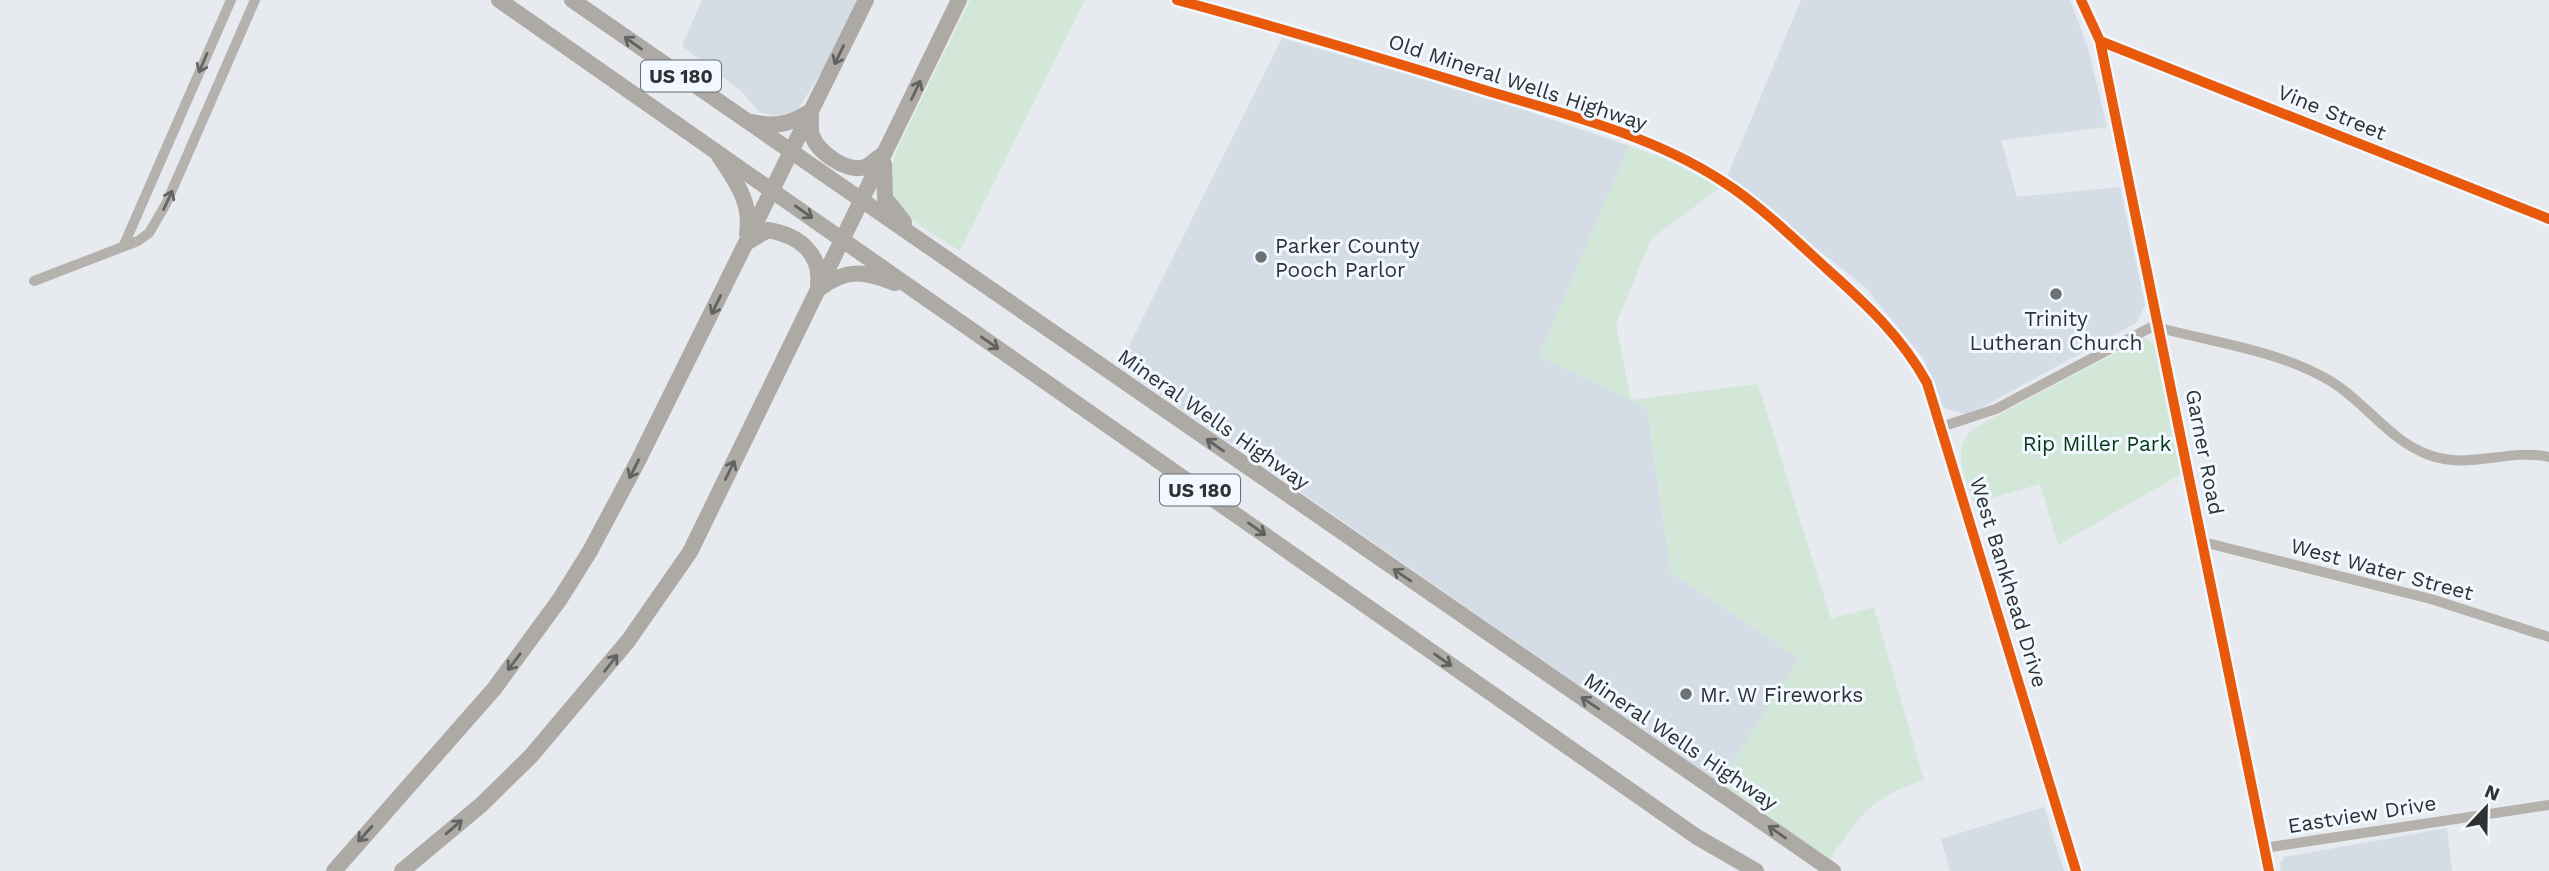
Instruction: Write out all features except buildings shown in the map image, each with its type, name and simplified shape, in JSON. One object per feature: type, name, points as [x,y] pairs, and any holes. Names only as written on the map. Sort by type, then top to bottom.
[{"type":"main road","name":"US 180","points":[[499,0],[1697,837],[1756,871]]},
{"type":"main road","name":"Mineral Wells Highway","points":[[572,0],[1833,871]]},
{"type":"main road","points":[[334,871],[457,734],[560,599],[590,551],[632,473],[866,0]]},
{"type":"main road","points":[[402,871],[481,805],[531,756],[628,641],[690,552],[959,0]]},
{"type":"main road","points":[[746,120],[780,125],[793,123],[811,110]]},
{"type":"main road","points":[[811,110],[812,135],[822,151],[839,162],[854,167],[866,167],[886,151]]},
{"type":"main road","points":[[715,149],[747,202],[749,217],[746,243]]},
{"type":"main road","points":[[886,151],[883,180],[885,198],[922,242]]},
{"type":"main road","points":[[746,243],[768,230],[781,232],[805,245],[817,260],[817,290]]},
{"type":"main road","points":[[817,290],[834,277],[853,271],[874,275],[919,293]]},
{"type":"street","points":[[123,247],[231,0]]},
{"type":"street","points":[[34,281],[123,247],[149,233],[166,204],[255,1],[242,0]]},
{"type":"street","name":"Old Mineral Wells Highway","points":[[1177,0],[1332,43],[1577,118],[1656,147],[1722,181],[1790,235],[1880,316]]},
{"type":"street","name":"Garner Road","points":[[2081,0],[2100,41],[2269,871]]},
{"type":"street","name":"Vine Street","points":[[2100,41],[2549,219]]},
{"type":"street","name":"West Bankhead Drive","points":[[1880,316],[1922,373],[1941,427],[2076,871]]},
{"type":"street","points":[[1941,427],[1996,409],[2160,326],[2300,364],[2335,384],[2404,443],[2429,456],[2463,463],[2529,452],[2549,457]]},
{"type":"street","name":"West Water Street","points":[[2203,542],[2431,599],[2549,637]]},
{"type":"street","name":"Eastview Drive","points":[[2264,848],[2549,805]]},
{"type":"shaded area","points":[[702,0],[859,0],[827,63],[798,109],[780,117],[759,112],[741,91],[682,46]]},
{"type":"shaded area","points":[[1801,0],[2070,0],[2088,48],[2107,127],[2001,140],[2017,197],[2120,187],[2145,305],[2136,323],[1979,409],[1965,414],[1944,408],[1923,358],[1865,287],[1727,177]]},
{"type":"shaded area","points":[[1282,38],[1495,100],[1629,146],[1540,356],[1647,408],[1671,572],[1799,659],[1720,783],[1119,366]]},
{"type":"shaded area","points":[[2044,807],[2064,871],[1950,871],[1941,839]]},
{"type":"shaded area","points":[[2447,828],[2452,871],[2281,871],[2280,865],[2284,857]]},
{"type":"green space","points":[[970,0],[1085,0],[960,251],[906,213],[892,191],[890,176],[896,152]]},
{"type":"green space","points":[[1629,146],[1666,159],[1721,187],[1651,239],[1616,324],[1631,400],[1758,384],[1831,619],[1874,607],[1924,780],[1891,793],[1868,809],[1830,859],[1720,783],[1799,659],[1671,572],[1647,408],[1539,356]]},
{"type":"green space","name":"Rip Miller Park","points":[[2144,338],[2154,344],[2181,474],[2058,545],[2040,484],[1974,503],[1963,473],[1961,455],[1966,437],[1974,428]]},
{"type":"cycle path","points":[[1177,0],[1580,118],[1668,151],[1722,181],[1750,201],[1856,295],[1895,336],[1927,383],[2076,871]]},
{"type":"cycle path","points":[[2081,0],[2100,41],[2269,871]]},
{"type":"cycle path","points":[[2100,41],[2549,219]]},
{"type":"place","name":"Parker County Pooch Parlor","points":[[1261,257]]},
{"type":"place","name":"Trinity Lutheran Church","points":[[2056,294]]},
{"type":"place","name":"Mr. W Fireworks","points":[[1686,694]]}]
